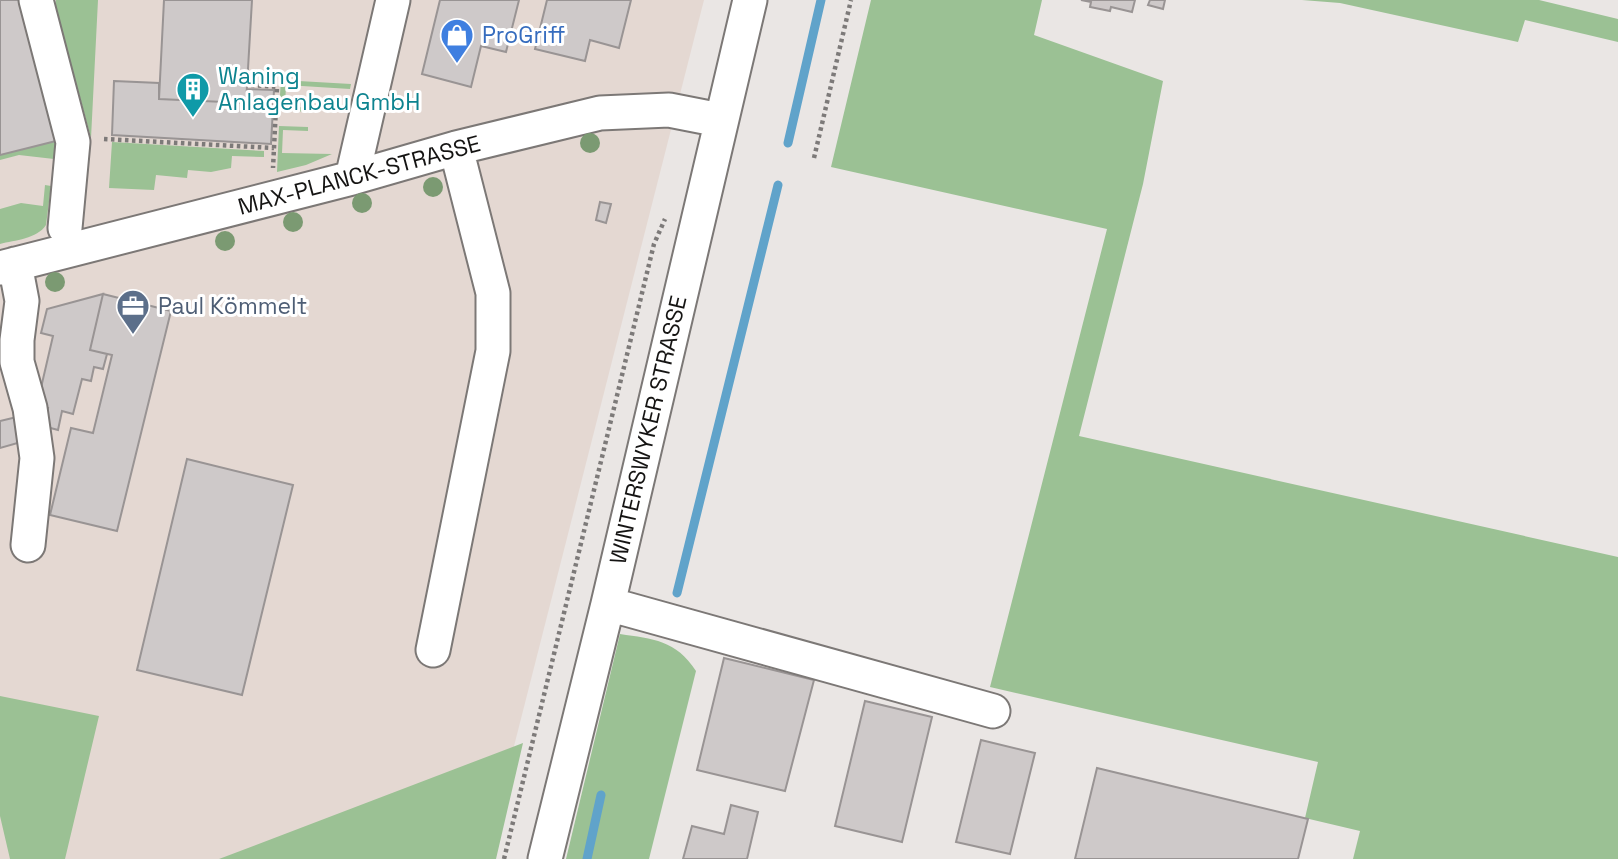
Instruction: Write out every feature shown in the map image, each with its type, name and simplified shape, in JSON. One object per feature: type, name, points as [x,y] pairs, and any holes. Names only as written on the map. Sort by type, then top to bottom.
[{"type":"street","points":[[36,0],[73,142],[65,228]]},
{"type":"street","points":[[352,178],[393,0]]},
{"type":"street","name":"WINTERSWYKER STRASSE","points":[[545,859],[750,0]]},
{"type":"street","name":"MAX-PLANCK-STRASSE","points":[[8,266],[352,178],[456,148],[600,113],[669,110],[720,120]]},
{"type":"street","points":[[433,650],[493,351],[494,293],[456,148]]},
{"type":"street","points":[[8,266],[22,301],[17,362],[33,420],[37,458],[28,545]]},
{"type":"street","points":[[608,604],[993,710]]},
{"type":"path","points":[[814,158],[851,0]]},
{"type":"path","points":[[251,85],[278,87],[271,199]]},
{"type":"path","points":[[101,138],[274,148]]},
{"type":"path","points":[[505,859],[654,244],[670,211]]},
{"type":"shaded area","points":[[0,0],[704,0],[512,754],[233,859],[0,859]]},
{"type":"green space","points":[[56,0],[98,0],[91,138],[55,5]]},
{"type":"green space","points":[[871,0],[1042,0],[1034,35],[1163,81],[1143,184],[1079,436],[1618,557],[1618,859],[1353,859],[1360,831],[1305,818],[1318,762],[990,687],[1107,229],[831,167]]},
{"type":"green space","points":[[1302,0],[1539,0],[1618,19],[1618,42],[1525,20],[1518,42],[1340,3]]},
{"type":"green space","points":[[281,80],[351,84],[350,89],[286,85],[285,106],[310,108],[309,112],[279,110]]},
{"type":"green space","points":[[279,126],[308,127],[308,131],[283,130],[282,153],[332,154],[306,165],[277,172]]},
{"type":"green space","points":[[56,141],[54,159],[19,155],[0,160],[0,155]]},
{"type":"green space","points":[[112,142],[264,151],[264,157],[232,156],[231,168],[211,172],[188,170],[187,178],[156,175],[154,190],[109,188]]},
{"type":"green space","points":[[45,185],[51,186],[46,225],[31,236],[0,244],[0,209],[21,203],[43,206]]},
{"type":"green space","points":[[620,634],[653,640],[672,647],[696,671],[649,859],[566,859]]},
{"type":"green space","points":[[0,696],[99,716],[65,859],[10,859],[0,816]]},
{"type":"green space","points":[[523,743],[496,859],[219,859]]},
{"type":"building","points":[[0,0],[19,0],[56,141],[0,155]]},
{"type":"building","points":[[164,0],[252,0],[246,103],[159,99]]},
{"type":"building","points":[[440,0],[519,0],[506,52],[481,46],[471,87],[422,74]]},
{"type":"building","points":[[547,0],[631,0],[619,48],[590,40],[585,61],[535,49]]},
{"type":"building","points":[[1081,0],[1135,0],[1132,12],[1111,7],[1110,11],[1090,7],[1091,2]]},
{"type":"building","points":[[1150,0],[1165,0],[1163,9],[1148,5]]},
{"type":"building","name":"Waning Anlagenbau GmbH","points":[[114,81],[159,83],[159,99],[246,103],[247,89],[274,90],[271,144],[112,135]]},
{"type":"building","points":[[600,202],[611,204],[606,223],[596,220]]},
{"type":"building","points":[[103,294],[171,311],[117,531],[50,515],[71,428],[93,433],[112,355],[90,350]]},
{"type":"building","points":[[103,294],[90,350],[107,354],[103,369],[94,367],[91,381],[82,379],[73,414],[62,411],[58,430],[43,426],[48,408],[37,405],[53,336],[41,333],[47,309]]},
{"type":"building","points":[[21,416],[28,440],[0,448],[0,421]]},
{"type":"building","points":[[187,459],[293,485],[242,695],[137,670]]},
{"type":"building","points":[[724,658],[814,680],[785,791],[697,770]]},
{"type":"building","points":[[865,701],[932,717],[902,842],[835,826]]},
{"type":"building","points":[[981,740],[1035,753],[1010,854],[956,842]]},
{"type":"building","points":[[1097,768],[1308,819],[1298,859],[1075,859]]},
{"type":"building","points":[[731,805],[758,812],[747,859],[683,859],[692,826],[724,834]]},
{"type":"waterway","points":[[788,143],[821,0]]},
{"type":"waterway","points":[[677,593],[778,185]]},
{"type":"waterway","points":[[587,859],[601,795]]},
{"type":"place","name":"ProGriff","points":[[457,65]]},
{"type":"place","name":"Waning Anlagenbau GmbH","points":[[193,119]]},
{"type":"place","name":"Paul Kömmelt","points":[[133,336]]}]
